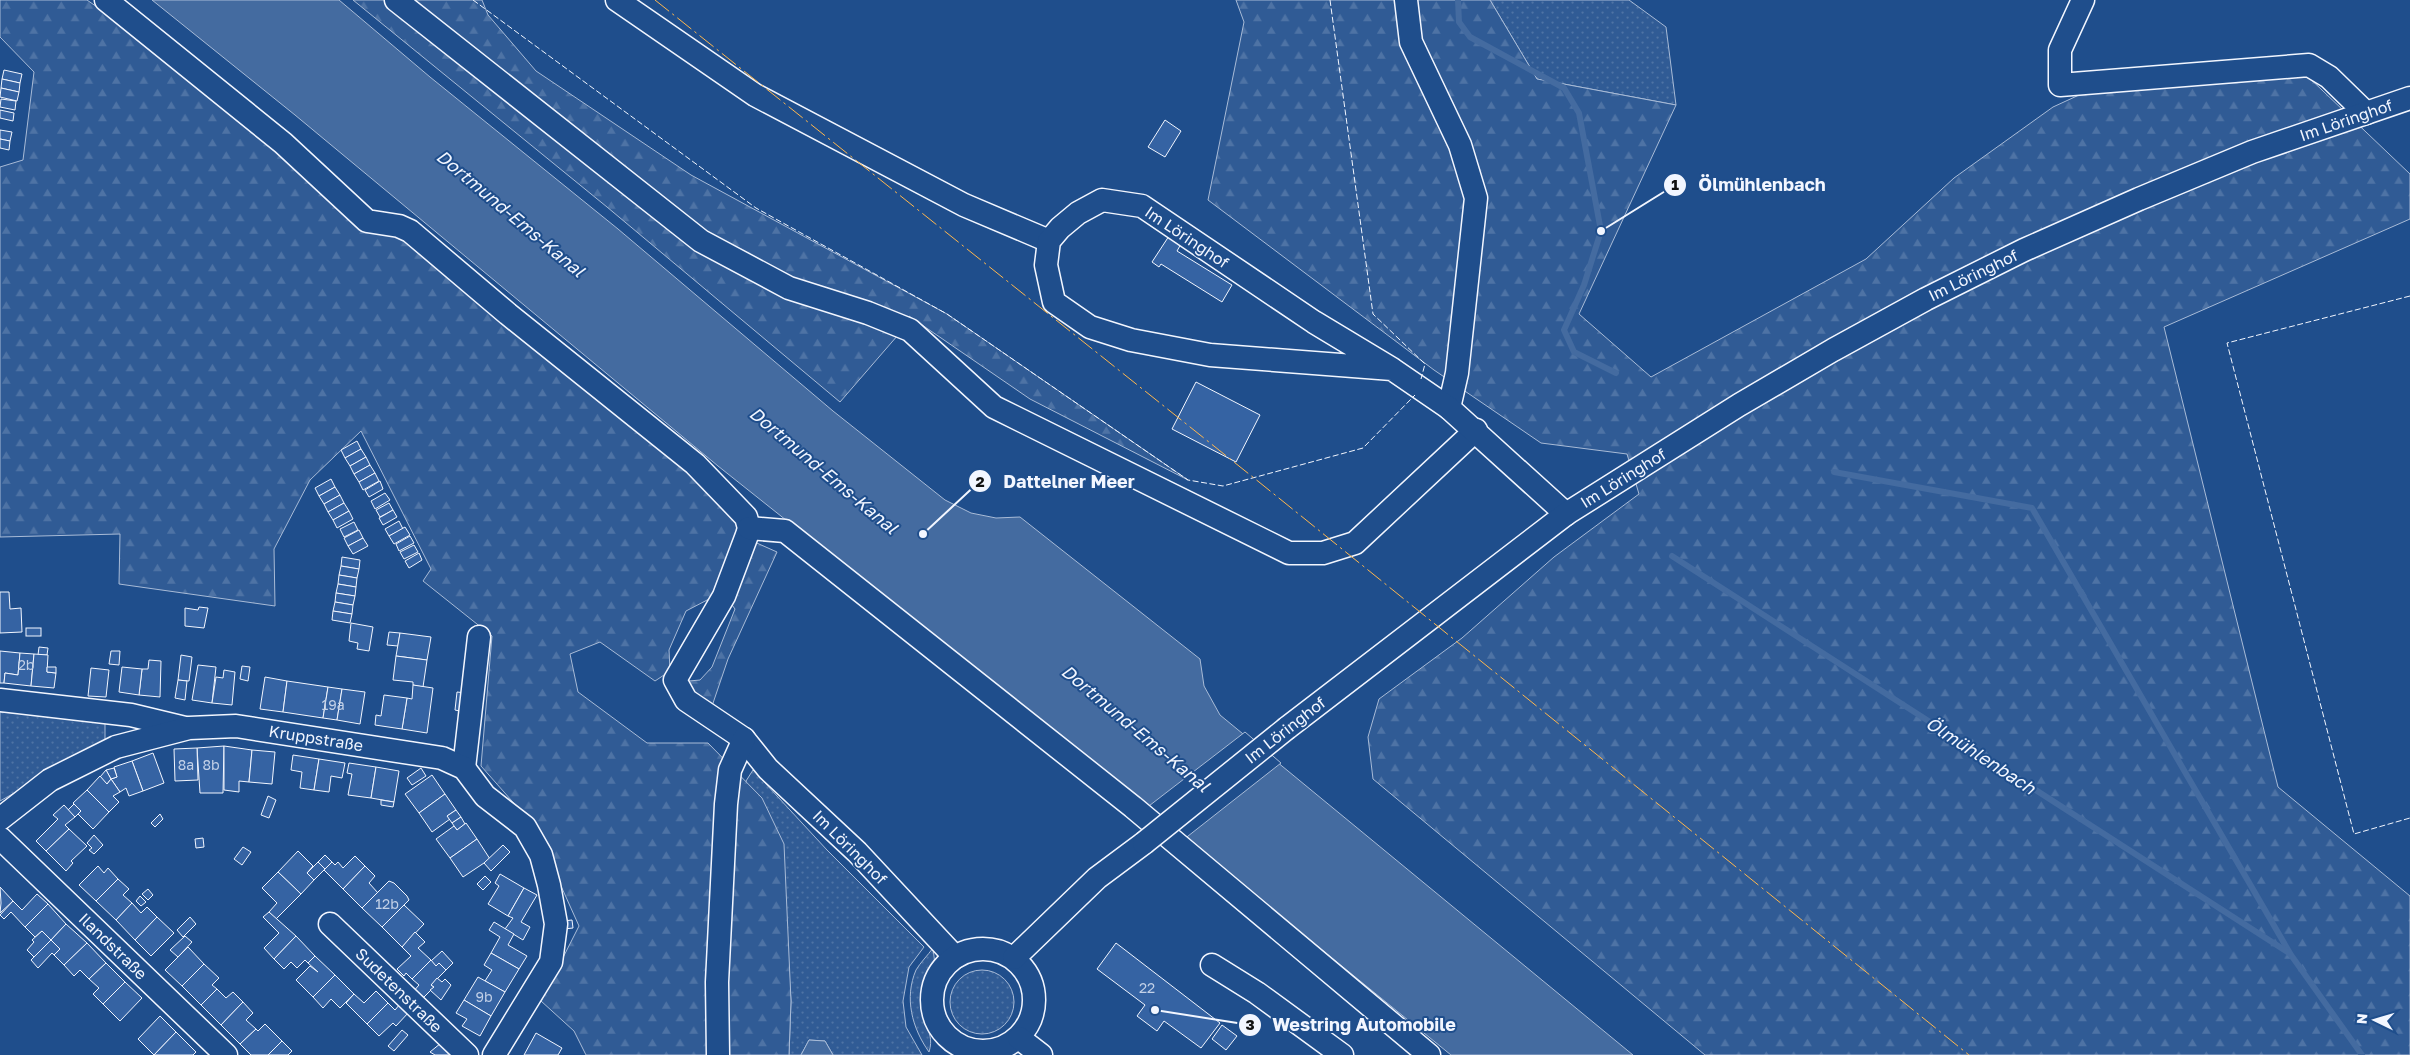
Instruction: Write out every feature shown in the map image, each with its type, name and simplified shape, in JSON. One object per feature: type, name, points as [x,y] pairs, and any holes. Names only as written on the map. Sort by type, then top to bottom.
[{"type":"street","points":[[106,0],[283,143],[367,221],[399,226],[410,231],[508,314],[655,430],[695,464],[731,500],[746,517],[749,528],[785,531],[1133,807],[1429,1055]]},
{"type":"street","points":[[396,0],[700,241],[790,288],[868,313],[910,330],[994,406],[1290,553],[1323,553],[1355,543],[1476,430]]},
{"type":"street","points":[[617,0],[755,95],[964,205],[1049,241]]},
{"type":"street","points":[[1406,0],[1411,42],[1460,145],[1476,198],[1457,373],[1449,408]]},
{"type":"street","points":[[2083,0],[2060,50],[2060,85],[2309,65],[2329,77],[2366,113]]},
{"type":"street","name":"Im Löringhof","points":[[1014,958],[1097,878],[1144,843],[1287,728],[1566,514],[1739,405],[1832,350],[1926,299],[2024,250],[2252,152],[2410,98]]},
{"type":"street","name":"Im Löringhof","points":[[1392,369],[1210,355],[1131,340],[1090,327],[1054,302],[1046,265],[1049,241],[1078,212],[1102,200],[1142,206],[1314,322],[1392,369],[1449,408],[1476,430],[1566,514]]},
{"type":"street","name":"Im Löringhof","points":[[749,528],[724,596],[675,680],[686,700],[744,739],[768,769],[857,852],[954,957]]},
{"type":"street","points":[[464,768],[479,637]]},
{"type":"street","points":[[0,700],[131,715],[188,728]]},
{"type":"street","name":"Kruppstraße","points":[[0,819],[50,780],[116,747],[188,728],[236,726],[442,758],[464,768],[485,796],[525,827],[541,855],[550,885],[556,924],[551,962],[494,1055]]},
{"type":"street","points":[[718,1055],[717,982],[726,804],[730,770],[744,739]]},
{"type":"street","name":"Ilandstraße","points":[[0,838],[226,1055]]},
{"type":"street","name":"Sudetenstraße","points":[[330,924],[467,1055]]},
{"type":"street","points":[[985,948],[1000,951],[1014,958],[1026,972],[1034,988],[1034,1006],[1030,1023],[1019,1038],[1004,1047],[987,1052],[968,1052],[946,1047],[932,1006],[934,987],[942,970],[954,957],[969,950],[985,948]]},
{"type":"street","points":[[1212,965],[1257,993],[1342,1055]]},
{"type":"street","points":[[1019,1038],[1041,1055]]},
{"type":"green space","points":[[0,0],[87,0],[133,32],[362,222],[408,236],[726,499],[742,533],[711,598],[686,611],[669,650],[670,671],[655,681],[600,642],[570,654],[578,692],[647,743],[708,743],[762,798],[784,844],[791,1001],[789,1055],[586,1055],[574,1031],[541,1001],[579,926],[534,826],[481,766],[492,636],[423,581],[431,569],[361,431],[310,480],[274,549],[275,606],[119,584],[120,534],[0,537],[0,167],[23,160],[34,72],[0,37]]},
{"type":"green space","points":[[353,0],[482,0],[488,15],[536,71],[691,175],[947,314],[1188,480],[1030,399],[909,316],[898,335],[840,402],[607,207]]},
{"type":"green space","points":[[1236,0],[1490,0],[1537,79],[1676,105],[1579,314],[1651,377],[1866,259],[1954,178],[2053,107],[2103,84],[2301,70],[2410,174],[2410,219],[2164,327],[2278,787],[2410,896],[2410,1055],[1705,1055],[1373,779],[1368,737],[1379,699],[1462,638],[1554,557],[1639,494],[1627,454],[1541,443],[1434,370],[1208,200],[1244,22]]},
{"type":"green space","points":[[1490,0],[1629,0],[1666,27],[1676,105],[1537,79]]},
{"type":"green space","points":[[750,540],[777,552],[728,659],[711,709],[686,689],[689,681],[700,680],[712,667],[735,609],[726,597]]},
{"type":"green space","points":[[0,712],[105,720],[105,742],[0,801]]},
{"type":"green space","points":[[753,770],[827,850],[924,947],[909,967],[903,1001],[906,1027],[922,1055],[833,1055],[825,1041],[809,1040],[801,1055],[789,1055],[791,1001],[787,942],[746,781]]},
{"type":"green space","points":[[933,948],[935,965],[927,978],[922,992],[923,1013],[931,1040],[929,1052],[914,1023],[910,1002],[912,981],[916,970]]},
{"type":"green space","points":[[976,970],[988,970],[1005,979],[1012,990],[1014,1002],[1012,1014],[1005,1025],[988,1034],[976,1034],[964,1029],[955,1020],[950,1008],[950,996],[955,984],[964,975]]},
{"type":"water","name":"Dortmund-Ems-Kanal","points":[[152,0],[339,0],[430,77],[618,229],[833,411],[945,500],[971,513],[996,518],[1020,517],[1200,659],[1204,686],[1220,715],[1633,1055],[1451,1055],[1128,792],[718,466],[295,115]]},
{"type":"water","points":[[809,1040],[825,1041],[833,1055],[801,1055]]},
{"type":"pier","points":[[1245,732],[1281,763],[1183,840],[1145,809]]},
{"type":"building","points":[[4,70],[22,74],[20,83],[2,79]]},
{"type":"building","points":[[2,79],[20,83],[19,92],[1,88]]},
{"type":"building","points":[[1,88],[19,92],[17,101],[0,97]]},
{"type":"building","points":[[1,99],[16,101],[15,110],[0,107]]},
{"type":"building","points":[[0,110],[14,113],[13,121],[0,118]]},
{"type":"building","points":[[1165,120],[1181,131],[1165,157],[1148,147]]},
{"type":"building","points":[[0,130],[12,132],[10,141],[0,139]]},
{"type":"building","points":[[0,139],[10,141],[9,150],[0,148]]},
{"type":"building","points":[[1169,236],[1181,244],[1177,251],[1232,285],[1222,302],[1161,264],[1159,267],[1152,262]]},
{"type":"building","points":[[1196,382],[1260,415],[1236,462],[1172,429]]},
{"type":"building","points":[[357,441],[361,449],[345,458],[341,450]]},
{"type":"building","points":[[361,449],[366,457],[350,466],[345,458]]},
{"type":"building","points":[[366,457],[370,465],[354,474],[350,466]]},
{"type":"building","points":[[370,465],[375,473],[359,482],[354,474]]},
{"type":"building","points":[[375,473],[379,481],[363,490],[359,482]]},
{"type":"building","points":[[331,479],[335,487],[319,496],[315,488]]},
{"type":"building","points":[[380,481],[383,489],[369,497],[365,490]]},
{"type":"building","points":[[335,487],[340,495],[324,504],[319,496]]},
{"type":"building","points":[[385,493],[390,500],[375,509],[371,501]]},
{"type":"building","points":[[340,495],[344,503],[328,512],[324,504]]},
{"type":"building","points":[[344,503],[349,511],[333,520],[328,512]]},
{"type":"building","points":[[389,503],[393,510],[380,517],[376,510]]},
{"type":"building","points":[[393,510],[397,517],[383,525],[379,518]]},
{"type":"building","points":[[349,511],[353,519],[337,528],[333,520]]},
{"type":"building","points":[[399,521],[403,529],[389,536],[385,529]]},
{"type":"building","points":[[354,522],[358,530],[344,537],[340,529]]},
{"type":"building","points":[[405,527],[410,535],[394,544],[389,536]]},
{"type":"building","points":[[359,530],[363,538],[348,546],[344,538]]},
{"type":"building","points":[[410,536],[414,543],[399,551],[396,544]]},
{"type":"building","points":[[363,538],[368,546],[353,554],[348,546]]},
{"type":"building","points":[[414,545],[418,552],[404,559],[400,552]]},
{"type":"building","points":[[419,553],[422,560],[409,568],[405,561]]},
{"type":"building","points":[[342,557],[360,560],[359,569],[341,566]]},
{"type":"building","points":[[341,566],[359,569],[357,578],[339,575]]},
{"type":"building","points":[[339,575],[357,578],[356,587],[338,584]]},
{"type":"building","points":[[338,584],[356,587],[355,596],[336,593]]},
{"type":"building","points":[[0,592],[9,592],[10,609],[21,608],[22,632],[0,633]]},
{"type":"building","points":[[336,593],[355,596],[353,605],[335,602]]},
{"type":"building","points":[[335,602],[353,605],[352,614],[333,611]]},
{"type":"building","points":[[199,607],[208,608],[204,628],[185,626],[185,608],[198,610]]},
{"type":"building","points":[[333,611],[352,614],[350,623],[332,620]]},
{"type":"building","points":[[351,623],[373,627],[369,651],[357,649],[358,643],[349,641]]},
{"type":"building","points":[[26,628],[41,628],[41,636],[26,636]]},
{"type":"building","points":[[389,632],[400,633],[398,646],[387,645]]},
{"type":"building","points":[[400,633],[431,637],[427,660],[396,656]]},
{"type":"building","points":[[39,647],[48,648],[47,655],[38,655]]},
{"type":"building","points":[[0,651],[20,653],[18,675],[5,673],[4,683],[0,683]]},
{"type":"building","points":[[111,651],[120,651],[119,665],[109,664]]},
{"type":"building","points":[[20,653],[34,654],[31,686],[4,683],[5,673],[18,675]]},
{"type":"building","points":[[34,654],[48,655],[47,672],[56,673],[54,688],[31,686]]},
{"type":"building","points":[[181,655],[192,657],[189,681],[178,680]]},
{"type":"building","points":[[396,656],[427,660],[423,687],[413,685],[413,682],[393,680]]},
{"type":"building","points":[[149,660],[161,661],[160,697],[139,695],[142,669],[148,669]]},
{"type":"building","points":[[198,665],[216,667],[212,703],[192,700]]},
{"type":"building","points":[[242,666],[250,667],[248,681],[240,679]]},
{"type":"building","points":[[47,667],[56,667],[56,673],[47,672]]},
{"type":"building","points":[[122,667],[142,669],[139,695],[119,692]]},
{"type":"building","points":[[91,668],[109,670],[106,697],[88,696]]},
{"type":"building","points":[[224,670],[235,672],[232,705],[212,703],[216,677],[223,678]]},
{"type":"building","points":[[265,677],[287,681],[283,712],[260,709]]},
{"type":"building","points":[[178,680],[187,681],[185,700],[175,698]]},
{"type":"building","points":[[287,681],[328,687],[323,718],[283,712]]},
{"type":"building","points":[[413,685],[433,688],[427,733],[402,729],[407,698],[412,699]]},
{"type":"building","points":[[328,687],[342,689],[337,720],[323,718]]},
{"type":"building","points":[[342,689],[365,692],[360,724],[337,720]]},
{"type":"building","points":[[457,692],[466,693],[464,712],[455,710]]},
{"type":"building","points":[[384,695],[407,698],[402,729],[375,725],[376,715],[381,716]]},
{"type":"building","points":[[224,746],[223,793],[200,793],[197,748]]},
{"type":"building","points":[[224,746],[252,750],[249,782],[239,781],[239,792],[224,790]]},
{"type":"building","points":[[197,748],[198,780],[175,781],[174,749]]},
{"type":"building","points":[[252,750],[275,752],[272,784],[249,782]]},
{"type":"building","points":[[153,753],[164,783],[143,791],[132,761]]},
{"type":"building","points":[[293,755],[319,759],[314,790],[300,788],[302,772],[291,770]]},
{"type":"building","points":[[319,759],[345,763],[342,778],[331,776],[329,792],[314,790]]},
{"type":"building","points":[[132,761],[143,791],[129,796],[126,788],[120,792],[111,779],[117,777],[114,767]]},
{"type":"building","points":[[349,763],[376,767],[371,798],[348,795],[352,774],[347,773]]},
{"type":"building","points":[[376,767],[399,771],[394,802],[371,798]]},
{"type":"building","points":[[114,768],[117,777],[111,779],[106,770]]},
{"type":"building","points":[[421,768],[426,776],[412,785],[407,778]]},
{"type":"building","points":[[106,770],[111,779],[107,784],[100,777]]},
{"type":"building","points":[[432,775],[445,794],[419,813],[405,794]]},
{"type":"building","points":[[100,776],[107,784],[111,779],[120,792],[113,796],[119,802],[109,812],[87,790]]},
{"type":"building","points":[[87,790],[109,812],[93,829],[78,814],[81,811],[73,803]]},
{"type":"building","points":[[445,794],[456,810],[447,816],[450,819],[432,832],[419,813]]},
{"type":"building","points":[[268,796],[276,800],[269,818],[261,815]]},
{"type":"building","points":[[381,800],[394,802],[393,807],[381,805]]},
{"type":"building","points":[[74,804],[81,811],[75,817],[68,810]]},
{"type":"building","points":[[64,805],[75,817],[65,825],[69,829],[46,851],[36,841],[58,819],[53,815]]},
{"type":"building","points":[[456,810],[461,817],[452,823],[447,816]]},
{"type":"building","points":[[160,814],[163,819],[155,827],[151,823]]},
{"type":"building","points":[[461,817],[465,824],[457,830],[452,823]]},
{"type":"building","points":[[466,823],[477,839],[450,858],[436,839],[454,826],[457,830]]},
{"type":"building","points":[[69,829],[87,846],[71,861],[73,863],[66,871],[46,851]]},
{"type":"building","points":[[94,835],[103,845],[94,854],[89,850],[92,848],[87,843]]},
{"type":"building","points":[[203,838],[204,847],[196,848],[195,839]]},
{"type":"building","points":[[477,839],[490,859],[463,877],[450,858]]},
{"type":"building","points":[[503,845],[510,852],[491,871],[484,863]]},
{"type":"building","points":[[243,847],[251,852],[242,865],[234,859]]},
{"type":"building","points":[[298,851],[313,866],[307,873],[314,880],[301,894],[278,872]]},
{"type":"building","points":[[325,855],[332,862],[325,869],[318,862]]},
{"type":"building","points":[[355,856],[365,866],[343,889],[324,870],[332,862],[335,865],[338,862],[343,868]]},
{"type":"building","points":[[318,862],[325,869],[314,880],[307,873]]},
{"type":"building","points":[[98,866],[104,873],[108,868],[118,879],[96,901],[79,885]]},
{"type":"building","points":[[365,866],[375,876],[369,883],[378,893],[362,908],[343,889]]},
{"type":"building","points":[[278,872],[301,894],[276,919],[269,912],[277,903],[262,888]]},
{"type":"building","points":[[500,874],[524,888],[508,916],[488,904],[499,886],[495,883]]},
{"type":"building","points":[[485,876],[491,882],[483,890],[477,884]]},
{"type":"building","points":[[118,879],[129,889],[123,895],[132,903],[116,920],[96,901]]},
{"type":"building","points":[[389,881],[394,883],[409,900],[382,927],[362,908]]},
{"type":"building","points":[[0,887],[13,901],[0,913],[1,903]]},
{"type":"building","points":[[524,888],[537,895],[521,922],[530,927],[523,940],[505,929],[513,918],[508,916]]},
{"type":"building","points":[[148,889],[153,895],[148,900],[142,894]]},
{"type":"building","points":[[37,894],[48,904],[25,927],[11,912],[4,919],[0,915],[13,901],[22,910]]},
{"type":"building","points":[[140,896],[146,902],[141,906],[136,901]]},
{"type":"building","points":[[132,903],[141,913],[147,907],[157,917],[135,940],[116,920]]},
{"type":"building","points":[[48,904],[66,924],[51,940],[42,931],[35,937],[25,927]]},
{"type":"building","points":[[404,905],[424,924],[402,947],[382,927]]},
{"type":"building","points":[[269,912],[296,936],[274,959],[264,948],[279,933],[263,917]]},
{"type":"building","points":[[157,917],[174,933],[151,956],[135,940]]},
{"type":"building","points":[[190,917],[196,924],[183,937],[177,930]]},
{"type":"building","points":[[572,920],[573,928],[564,929],[563,921]]},
{"type":"building","points":[[494,922],[514,934],[508,945],[527,956],[519,969],[491,953],[500,937],[489,930]]},
{"type":"building","points":[[66,924],[87,943],[64,965],[54,955],[60,949],[51,940]]},
{"type":"building","points":[[42,931],[51,940],[34,957],[27,950],[34,942],[32,940]]},
{"type":"building","points":[[415,932],[425,942],[418,948],[431,960],[412,979],[406,973],[404,976],[397,969],[411,956],[402,947]]},
{"type":"building","points":[[185,936],[192,942],[178,957],[170,950]]},
{"type":"building","points":[[296,936],[315,956],[308,963],[305,960],[297,968],[291,962],[284,969],[274,959]]},
{"type":"building","points":[[51,940],[60,949],[54,955],[52,953],[38,968],[31,960]]},
{"type":"building","points":[[87,943],[106,963],[89,979],[80,970],[74,976],[64,965]]},
{"type":"building","points":[[1116,943],[1220,1023],[1201,1048],[1164,1021],[1157,1031],[1137,1016],[1145,1005],[1097,969]]},
{"type":"building","points":[[188,947],[204,964],[182,986],[165,970]]},
{"type":"building","points":[[442,951],[453,963],[446,970],[439,963],[436,966],[431,961]]},
{"type":"building","points":[[491,953],[519,969],[505,992],[485,981],[492,970],[484,965]]},
{"type":"building","points":[[315,956],[335,975],[313,997],[296,980],[310,966],[318,972],[308,963]]},
{"type":"building","points":[[431,960],[436,966],[439,963],[446,970],[431,985],[434,987],[420,1001],[412,993],[419,985],[412,979]]},
{"type":"building","points":[[106,963],[125,982],[103,1004],[93,994],[99,988],[89,979]]},
{"type":"building","points":[[204,964],[219,978],[212,985],[217,989],[201,1005],[182,986]]},
{"type":"building","points":[[335,975],[354,994],[340,1008],[331,999],[323,1008],[313,997]]},
{"type":"building","points":[[478,977],[505,992],[491,1016],[464,1000]]},
{"type":"building","points":[[437,978],[442,982],[445,979],[451,985],[441,1000],[430,990],[434,987],[431,985]]},
{"type":"building","points":[[125,982],[142,998],[120,1021],[103,1004]]},
{"type":"building","points":[[217,989],[226,998],[233,992],[243,1002],[221,1025],[201,1005]]},
{"type":"building","points":[[376,991],[388,1003],[367,1024],[346,1003],[354,994],[364,1003]]},
{"type":"building","points":[[464,1000],[491,1016],[480,1036],[462,1026],[467,1019],[456,1013]]},
{"type":"building","points":[[243,1002],[253,1013],[246,1020],[256,1029],[240,1044],[221,1025]]},
{"type":"building","points":[[388,1003],[395,1010],[400,1004],[409,1012],[396,1026],[393,1023],[379,1036],[367,1024]]},
{"type":"building","points":[[160,1016],[176,1032],[154,1055],[138,1039]]},
{"type":"building","points":[[265,1024],[282,1041],[268,1055],[251,1055],[240,1044],[256,1029],[258,1031]]},
{"type":"building","points":[[1222,1025],[1237,1036],[1226,1050],[1212,1039]]},
{"type":"building","points":[[402,1030],[408,1035],[394,1051],[388,1046]]},
{"type":"building","points":[[176,1032],[196,1052],[193,1055],[154,1055]]},
{"type":"building","points":[[536,1033],[562,1048],[558,1055],[524,1055]]},
{"type":"building","points":[[282,1041],[292,1051],[288,1055],[268,1055]]},
{"type":"building","points":[[441,1043],[453,1055],[435,1055],[430,1052]]},
{"type":"waterway","name":"Ölmühlenbach","points":[[1458,0],[1459,22],[1470,37],[1564,88],[1579,113],[1601,231],[1584,285],[1564,330],[1574,352],[1616,373]]},
{"type":"waterway","name":"Ölmühlenbach","points":[[1834,472],[2032,508],[2291,955],[2362,1055]]},
{"type":"waterway","name":"Ölmühlenbach","points":[[1672,556],[2289,953]]},
{"type":"fence","points":[[473,0],[756,208],[947,314],[1188,480],[1223,486],[1363,448],[1415,395]]},
{"type":"fence","points":[[1330,0],[1373,314],[1425,364],[1421,379]]},
{"type":"fence","points":[[2410,296],[2227,343],[2354,834],[2410,818]]},
{"type":"power","points":[[655,0],[1259,482],[1969,1055]]},
{"type":"place","name":"Ölmühlenbach","points":[[1601,231]]},
{"type":"place","name":"Dattelner Meer","points":[[923,534]]},
{"type":"place","name":"Westring Automobile","points":[[1155,1010]]}]
